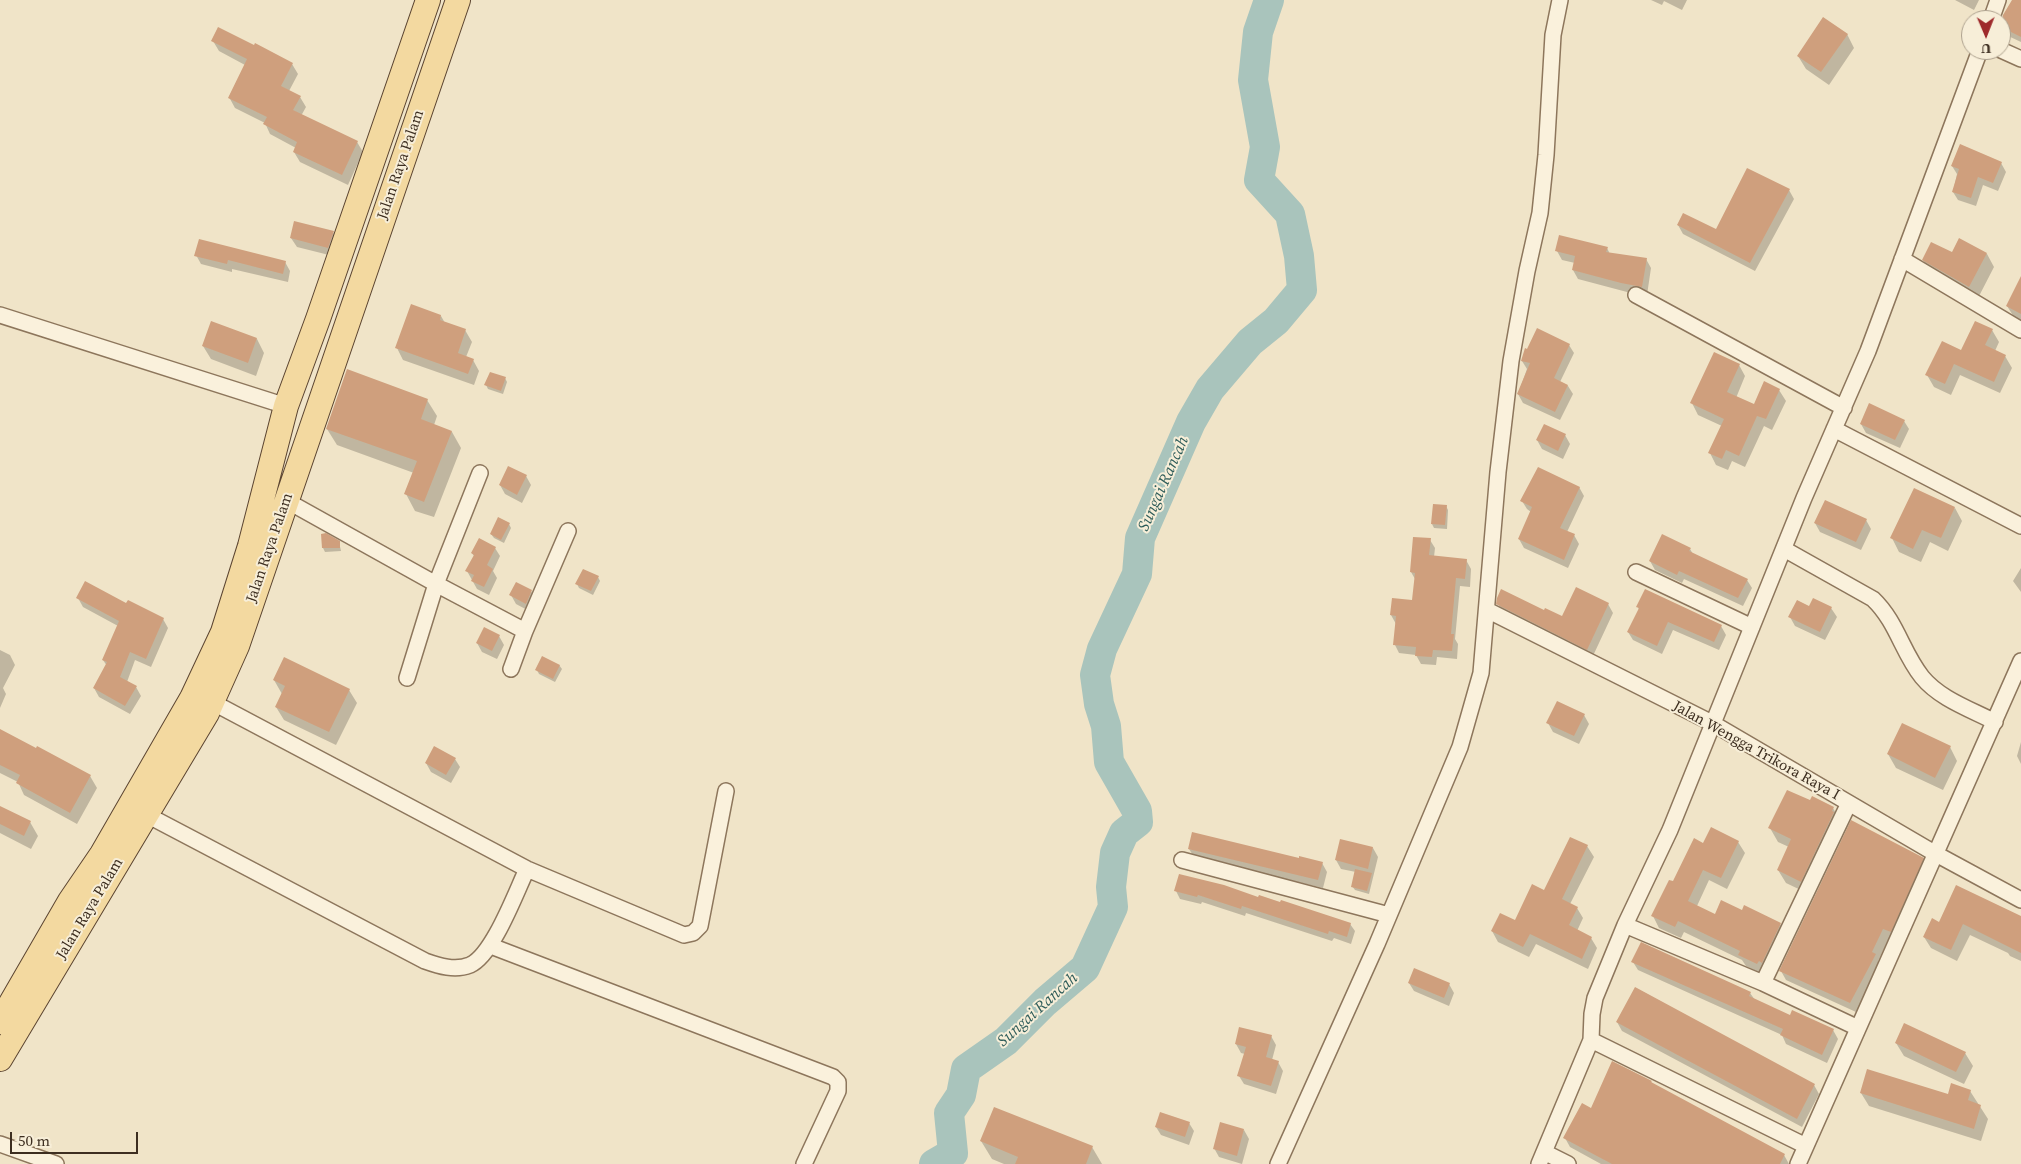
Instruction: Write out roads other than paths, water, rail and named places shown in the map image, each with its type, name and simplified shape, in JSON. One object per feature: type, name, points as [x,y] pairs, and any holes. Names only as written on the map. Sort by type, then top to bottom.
[{"type":"main road","name":"Jalan Raya Palam","points":[[0,1059],[80,906],[102,854],[192,698],[223,632],[250,546],[286,406],[428,0]]},
{"type":"main road","name":"Jalan Raya Palam","points":[[0,1022],[80,906],[147,814],[208,713],[237,646],[458,0]]},
{"type":"street","points":[[1278,1164],[1389,915],[1463,738],[1481,674],[1498,472],[1511,361],[1527,271],[1540,213],[1546,155],[1553,35],[1560,0]]},
{"type":"street","points":[[1568,1164],[1542,1158],[1591,1040],[1595,998],[1625,925],[1670,830],[1712,723],[1868,351],[1976,60]]},
{"type":"street","points":[[1902,259],[2021,330]]},
{"type":"street","points":[[1636,295],[1844,408]]},
{"type":"street","points":[[0,315],[286,406]]},
{"type":"street","points":[[1834,429],[2021,526]]},
{"type":"street","points":[[406,678],[436,584],[480,473]]},
{"type":"street","points":[[287,501],[525,631]]},
{"type":"street","points":[[511,669],[525,631],[568,531]]},
{"type":"street","points":[[1784,549],[1873,599],[1885,610],[1908,655],[1922,677],[1934,690],[1994,722]]},
{"type":"street","points":[[1636,572],[1752,627]]},
{"type":"street","name":"Jalan Wengga Trikora Raya I","points":[[1487,610],[1712,723],[1936,854],[2021,900]]},
{"type":"street","points":[[1798,1164],[2021,661]]},
{"type":"street","points":[[212,702],[526,869],[684,935],[693,933],[700,926],[726,791]]},
{"type":"street","points":[[1763,983],[1849,803]]},
{"type":"street","points":[[147,814],[425,961],[442,966],[461,967],[480,959],[491,946],[526,869]]},
{"type":"street","points":[[1182,860],[1389,915]]},
{"type":"street","points":[[1625,925],[1763,983],[1858,1028]]},
{"type":"street","points":[[491,946],[833,1077],[838,1082],[838,1091],[804,1164]]},
{"type":"street","points":[[1591,1040],[1806,1146]]},
{"type":"street","points":[[0,1144],[56,1164]]},
{"type":"waterway","name":"Sungai Rancah","points":[[934,1164],[953,1153],[949,1113],[961,1095],[966,1069],[1006,1041],[1045,1002],[1085,968],[1113,907],[1111,887],[1115,853],[1124,833],[1138,822],[1137,811],[1109,762],[1106,726],[1099,704],[1095,675],[1102,649],[1137,574],[1140,538],[1191,422],[1210,389],[1250,342],[1276,321],[1302,290],[1299,256],[1290,214],[1259,180],[1265,147],[1253,80],[1258,32],[1269,0]]}]
